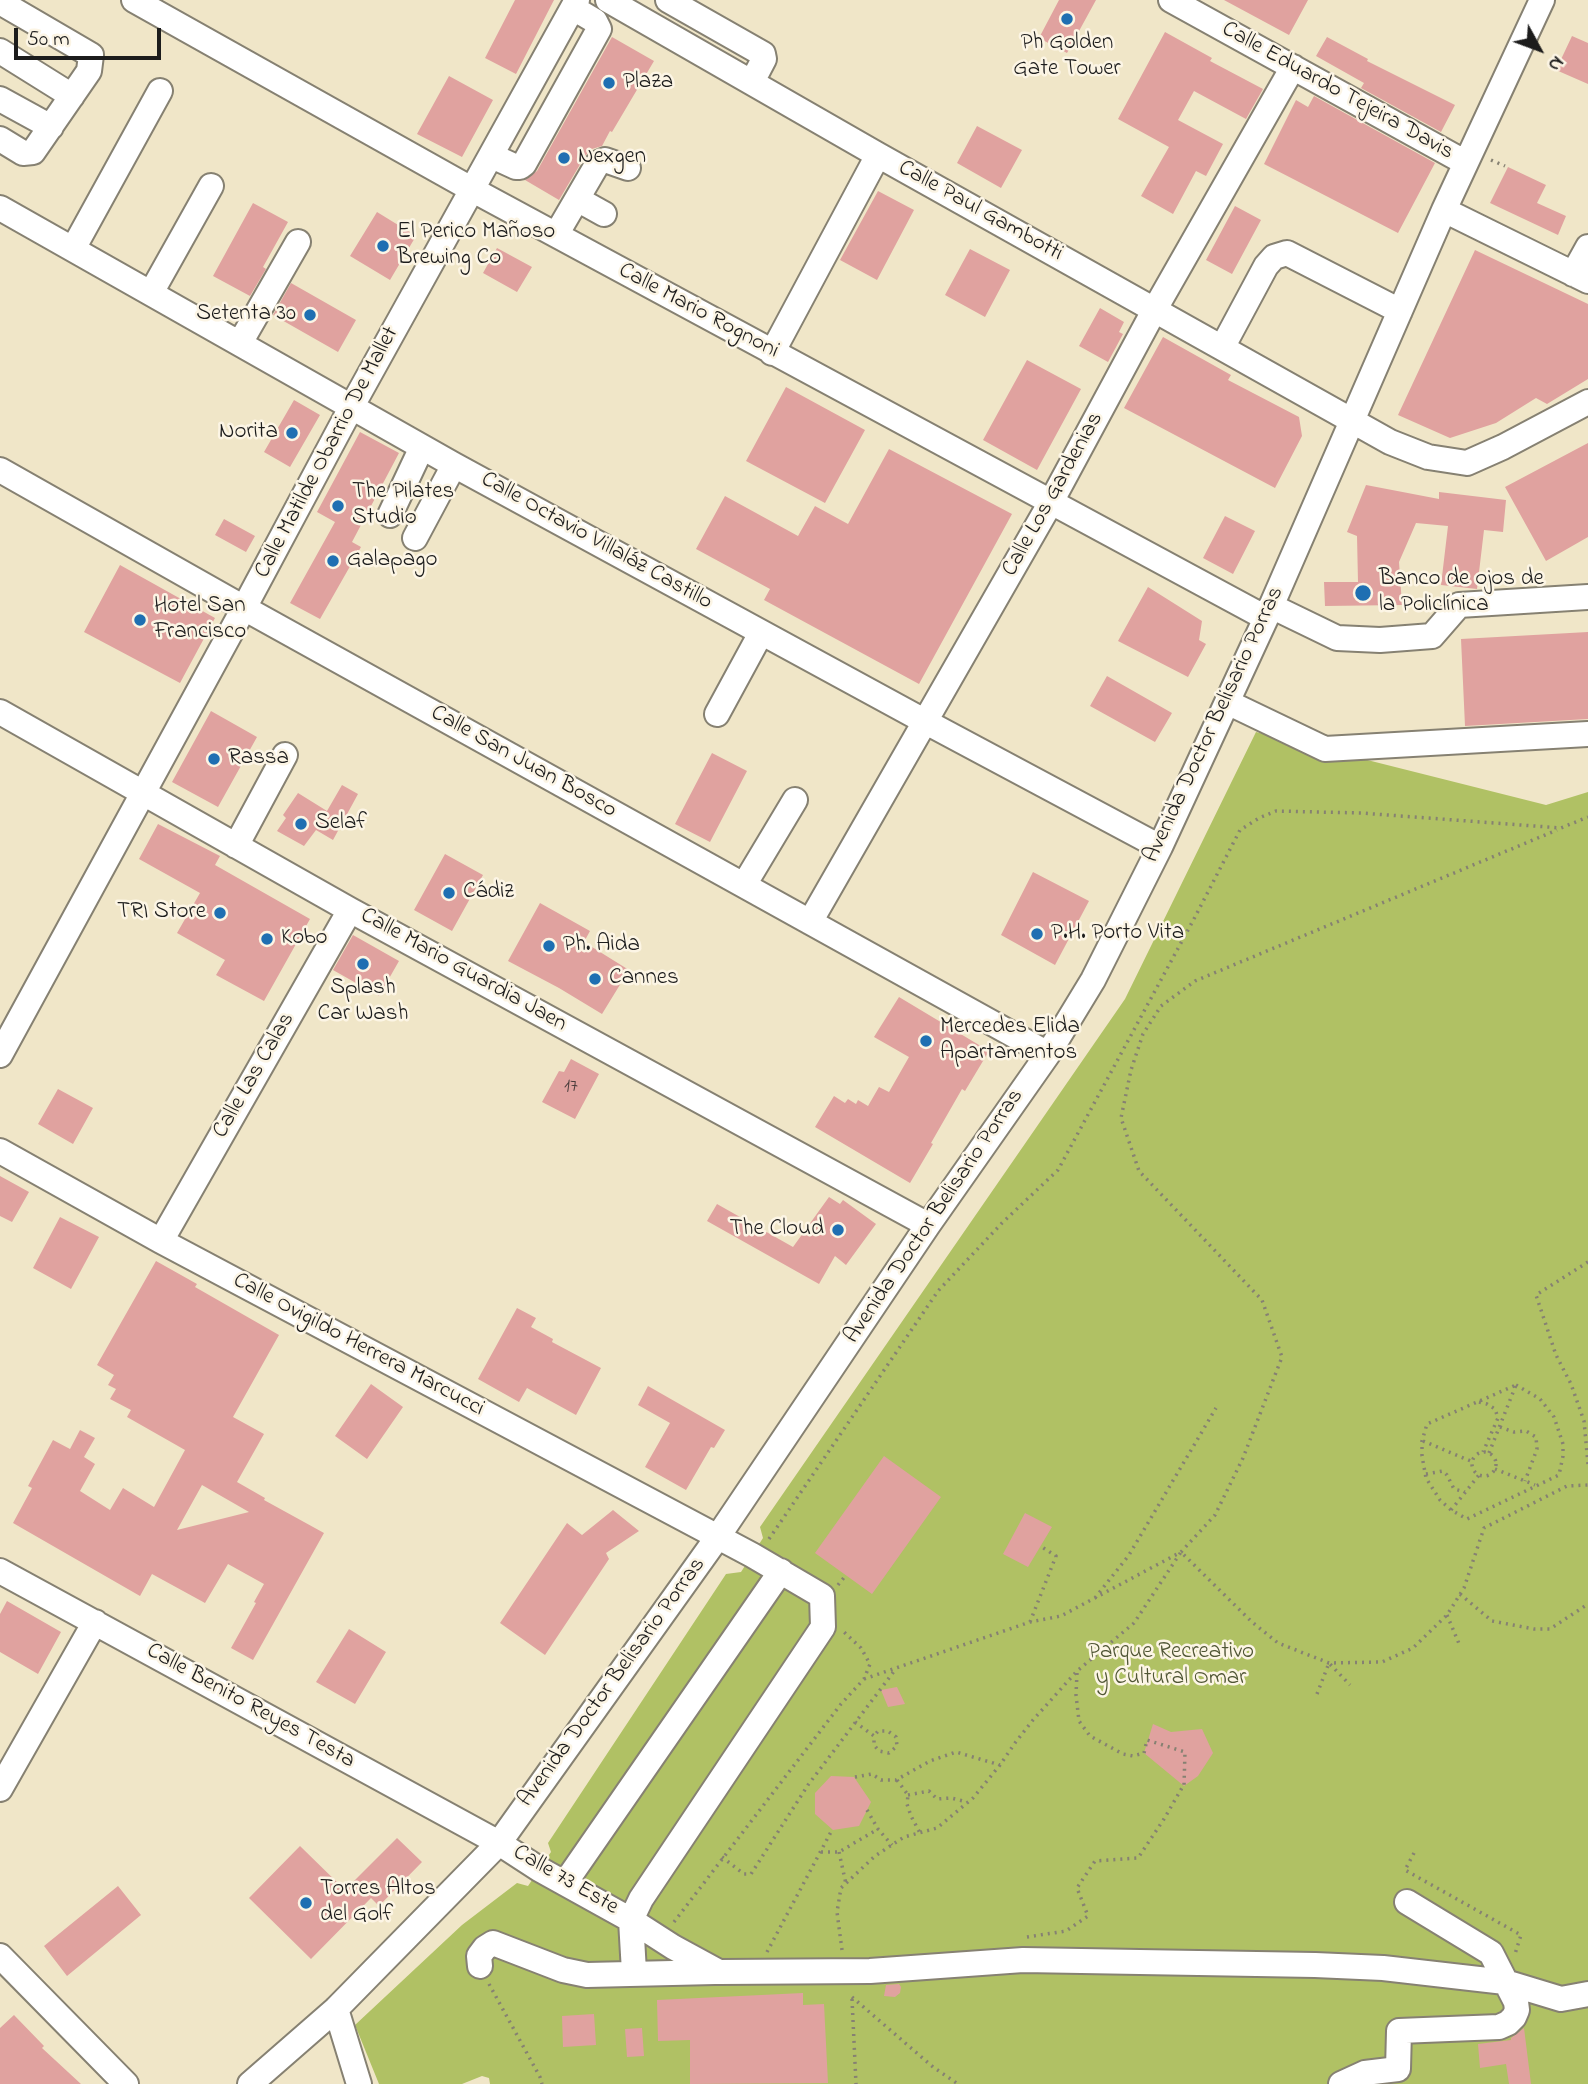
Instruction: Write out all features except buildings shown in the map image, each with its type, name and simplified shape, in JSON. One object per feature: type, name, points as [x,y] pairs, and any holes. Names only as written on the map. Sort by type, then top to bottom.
[{"type":"street","name":"Calle Mario Rognoni","points":[[134,0],[473,190],[772,353],[1051,502],[1269,612],[1337,638],[1380,640],[1432,636],[1459,605],[1588,597]]},
{"type":"street","name":"Calle Paul Gambotti","points":[[608,0],[1390,442],[1428,457],[1467,463],[1588,402]]},
{"type":"street","points":[[668,0],[763,54],[764,59],[752,82]]},
{"type":"street","name":"Calle Eduardo Tejeira Davis","points":[[1171,0],[1466,163]]},
{"type":"street","name":"Avenida Doctor Belisario Porras","points":[[250,2084],[336,2009],[499,1843],[717,1538],[928,1225],[1048,1054],[1093,980],[1160,846],[1269,612],[1444,210],[1542,0]]},
{"type":"street","points":[[0,2],[91,55],[89,71],[33,152],[23,153],[0,139]]},
{"type":"street","name":"Calle Matilde Obarrio De Mallet","points":[[0,1055],[352,407],[575,4]]},
{"type":"street","points":[[0,51],[72,96]]},
{"type":"street","name":"Calle Los Gardenias","points":[[810,922],[1051,502],[1155,309],[1293,67]]},
{"type":"street","points":[[73,249],[160,91]]},
{"type":"street","points":[[0,99],[51,127]]},
{"type":"street","points":[[772,353],[878,155]]},
{"type":"street","points":[[556,235],[598,163],[605,160],[628,168]]},
{"type":"street","points":[[151,293],[211,186]]},
{"type":"street","points":[[577,200],[604,214]]},
{"type":"street","name":"Calle Octavio Villaláz Castillo","points":[[0,208],[454,465],[1160,846]]},
{"type":"street","points":[[1444,210],[1581,277],[1588,247]]},
{"type":"street","points":[[240,343],[298,242]]},
{"type":"street","points":[[1222,348],[1266,266],[1274,257],[1287,253],[1400,311]]},
{"type":"street","points":[[390,515],[422,447]]},
{"type":"street","points":[[415,538],[454,465]]},
{"type":"street","name":"Calle San Juan Bosco","points":[[0,470],[1048,1054]]},
{"type":"street","points":[[717,714],[761,633]]},
{"type":"street","points":[[1227,702],[1325,749],[1588,734]]},
{"type":"street","name":"Calle Mario Guardia Jaen","points":[[0,712],[350,910],[928,1225]]},
{"type":"street","points":[[236,846],[285,755]]},
{"type":"street","points":[[744,885],[795,800]]},
{"type":"street","name":"Calle Las Calas","points":[[161,1241],[350,910]]},
{"type":"street","name":"Calle Ovigildo Herrera Marcucci","points":[[0,1151],[161,1241],[781,1571],[822,1596],[823,1627],[641,1899],[631,1920]]},
{"type":"street","name":"Calle Benito Reyes Testa","points":[[0,1571],[499,1843]]},
{"type":"street","points":[[565,1883],[781,1571]]},
{"type":"street","points":[[0,1789],[95,1622]]},
{"type":"street","name":"Calle 73 Este","points":[[499,1843],[539,1869],[631,1920],[673,1948],[719,1972]]},
{"type":"street","points":[[1341,2084],[1366,2073],[1398,2068],[1399,2031],[1499,2027],[1508,2023],[1517,2010],[1516,2002],[1492,1953],[1407,1902]]},
{"type":"street","points":[[631,1920],[634,1972]]},
{"type":"street","points":[[480,1966],[479,1956],[493,1943],[563,1970],[587,1975],[634,1972],[870,1971],[1023,1960],[1342,1966],[1505,1982],[1561,2000],[1588,1994]]},
{"type":"street","points":[[0,1956],[126,2084]]},
{"type":"street","points":[[336,2009],[359,2084]]},
{"type":"path","points":[[766,1544],[938,1290],[1002,1223],[1058,1170],[1240,830],[1276,811],[1361,813],[1561,828]]},
{"type":"path","points":[[842,1957],[837,1912],[841,1888],[875,1856],[904,1837],[937,1828],[967,1802],[1077,1671],[1134,1623],[1181,1552],[1215,1515],[1243,1458],[1282,1357],[1262,1300],[1139,1171],[1121,1118],[1131,1070],[1143,1034],[1161,1006],[1195,981],[1588,817]]},
{"type":"path","points":[[1588,1262],[1536,1294],[1556,1355],[1571,1384],[1584,1421],[1588,1464]]},
{"type":"path","points":[[1489,1453],[1516,1385]]},
{"type":"path","points":[[1516,1385],[1530,1391],[1549,1409],[1560,1431],[1563,1456],[1559,1475],[1467,1519],[1440,1500],[1425,1475],[1422,1441],[1427,1424],[1516,1385]]},
{"type":"path","points":[[1477,1402],[1496,1409],[1498,1418],[1483,1452]]},
{"type":"path","points":[[1093,1600],[1129,1555],[1216,1408]]},
{"type":"path","points":[[1500,1427],[1514,1432],[1526,1431],[1536,1437],[1537,1449],[1525,1481]]},
{"type":"path","points":[[1422,1441],[1473,1462]]},
{"type":"path","points":[[1489,1453],[1496,1462],[1495,1469],[1489,1475],[1479,1475],[1474,1469],[1476,1455],[1489,1453]]},
{"type":"path","points":[[1495,1469],[1537,1486]]},
{"type":"path","points":[[1425,1475],[1443,1471],[1454,1489],[1465,1492]]},
{"type":"path","points":[[1451,1510],[1479,1475]]},
{"type":"path","points":[[1181,1552],[1252,1622],[1278,1643],[1329,1663],[1382,1662],[1413,1648],[1447,1615],[1460,1594],[1484,1528],[1567,1486],[1588,1485]]},
{"type":"path","points":[[1030,1622],[1056,1556],[1042,1547]]},
{"type":"path","points":[[863,1679],[1030,1622],[1061,1616],[1181,1552]]},
{"type":"path","points":[[830,1583],[835,1589]]},
{"type":"path","points":[[1460,1594],[1492,1621],[1534,1629],[1550,1629],[1588,1604]]},
{"type":"path","points":[[1447,1615],[1460,1646]]},
{"type":"path","points":[[669,1929],[722,1857],[863,1679],[870,1664],[861,1648],[839,1627]]},
{"type":"path","points":[[1329,1663],[1350,1685]]},
{"type":"path","points":[[1317,1694],[1329,1663]]},
{"type":"path","points":[[722,1857],[744,1874],[751,1874],[808,1785],[897,1667]]},
{"type":"path","points":[[1023,1960],[1027,1937],[1066,1931],[1088,1916],[1077,1888],[1094,1861],[1138,1858],[1183,1786],[1185,1752],[1147,1740],[1144,1754],[1123,1754],[1098,1742],[1084,1729],[1077,1713],[1077,1671]]},
{"type":"path","points":[[855,1722],[874,1736]]},
{"type":"path","points":[[881,1730],[888,1731],[896,1737],[897,1746],[889,1753],[879,1751],[874,1745],[874,1736],[881,1730]]},
{"type":"path","points":[[855,1777],[872,1774],[881,1780],[896,1780],[930,1761],[956,1752],[1000,1765]]},
{"type":"path","points":[[897,1780],[908,1795],[907,1804],[920,1833]]},
{"type":"path","points":[[908,1795],[929,1791],[937,1799],[951,1798],[967,1802]]},
{"type":"path","points":[[867,1810],[892,1845]]},
{"type":"path","points":[[821,1852],[839,1852],[878,1829]]},
{"type":"path","points":[[767,1952],[832,1830]]},
{"type":"path","points":[[839,1852],[846,1885]]},
{"type":"path","points":[[1405,1870],[1415,1853]]},
{"type":"path","points":[[480,1966],[542,2084]]},
{"type":"path","points":[[856,2084],[852,1997],[933,2067],[958,2084]]},
{"type":"green space","name":"Parque Recreativo y Cultural Omar","points":[[1256,732],[1546,805],[1588,792],[1588,2084],[490,2084],[489,2078],[482,2076],[462,2084],[379,2084],[355,2025],[462,1925],[517,1883],[528,1886],[551,1852],[548,1843],[726,1574],[741,1572],[763,1538],[760,1527],[1125,999]]},
{"type":"place","name":"Ph Golden Gate Tower","points":[[1067,19]]},
{"type":"place","name":"Plaza","points":[[609,83]]},
{"type":"place","name":"Nexgen","points":[[564,158]]},
{"type":"place","name":"El Perico Mañoso Brewing Co","points":[[383,246]]},
{"type":"place","name":"Setenta 30","points":[[310,315]]},
{"type":"place","name":"Norita","points":[[292,433]]},
{"type":"place","name":"The Pilates Studio","points":[[338,506]]},
{"type":"place","name":"Galapago","points":[[333,561]]},
{"type":"place","name":"Banco de ojos de la Policlínica","points":[[1363,593]]},
{"type":"place","name":"Hotel San Francisco","points":[[140,620]]},
{"type":"place","name":"Rassa","points":[[214,759]]},
{"type":"place","name":"Selaf","points":[[301,824]]},
{"type":"place","name":"Cádiz","points":[[449,893]]},
{"type":"place","name":"TRI Store","points":[[220,913]]},
{"type":"place","name":"P.H. Porto Vita","points":[[1037,934]]},
{"type":"place","name":"Kobo","points":[[267,939]]},
{"type":"place","name":"Ph. Aida","points":[[549,946]]},
{"type":"place","name":"Splash Car Wash","points":[[363,964]]},
{"type":"place","name":"Cannes","points":[[595,979]]},
{"type":"place","name":"Mercedes Elida Apartamentos","points":[[926,1041]]},
{"type":"place","name":"The Cloud","points":[[838,1230]]},
{"type":"place","name":"Torres Altos del Golf","points":[[306,1903]]}]
